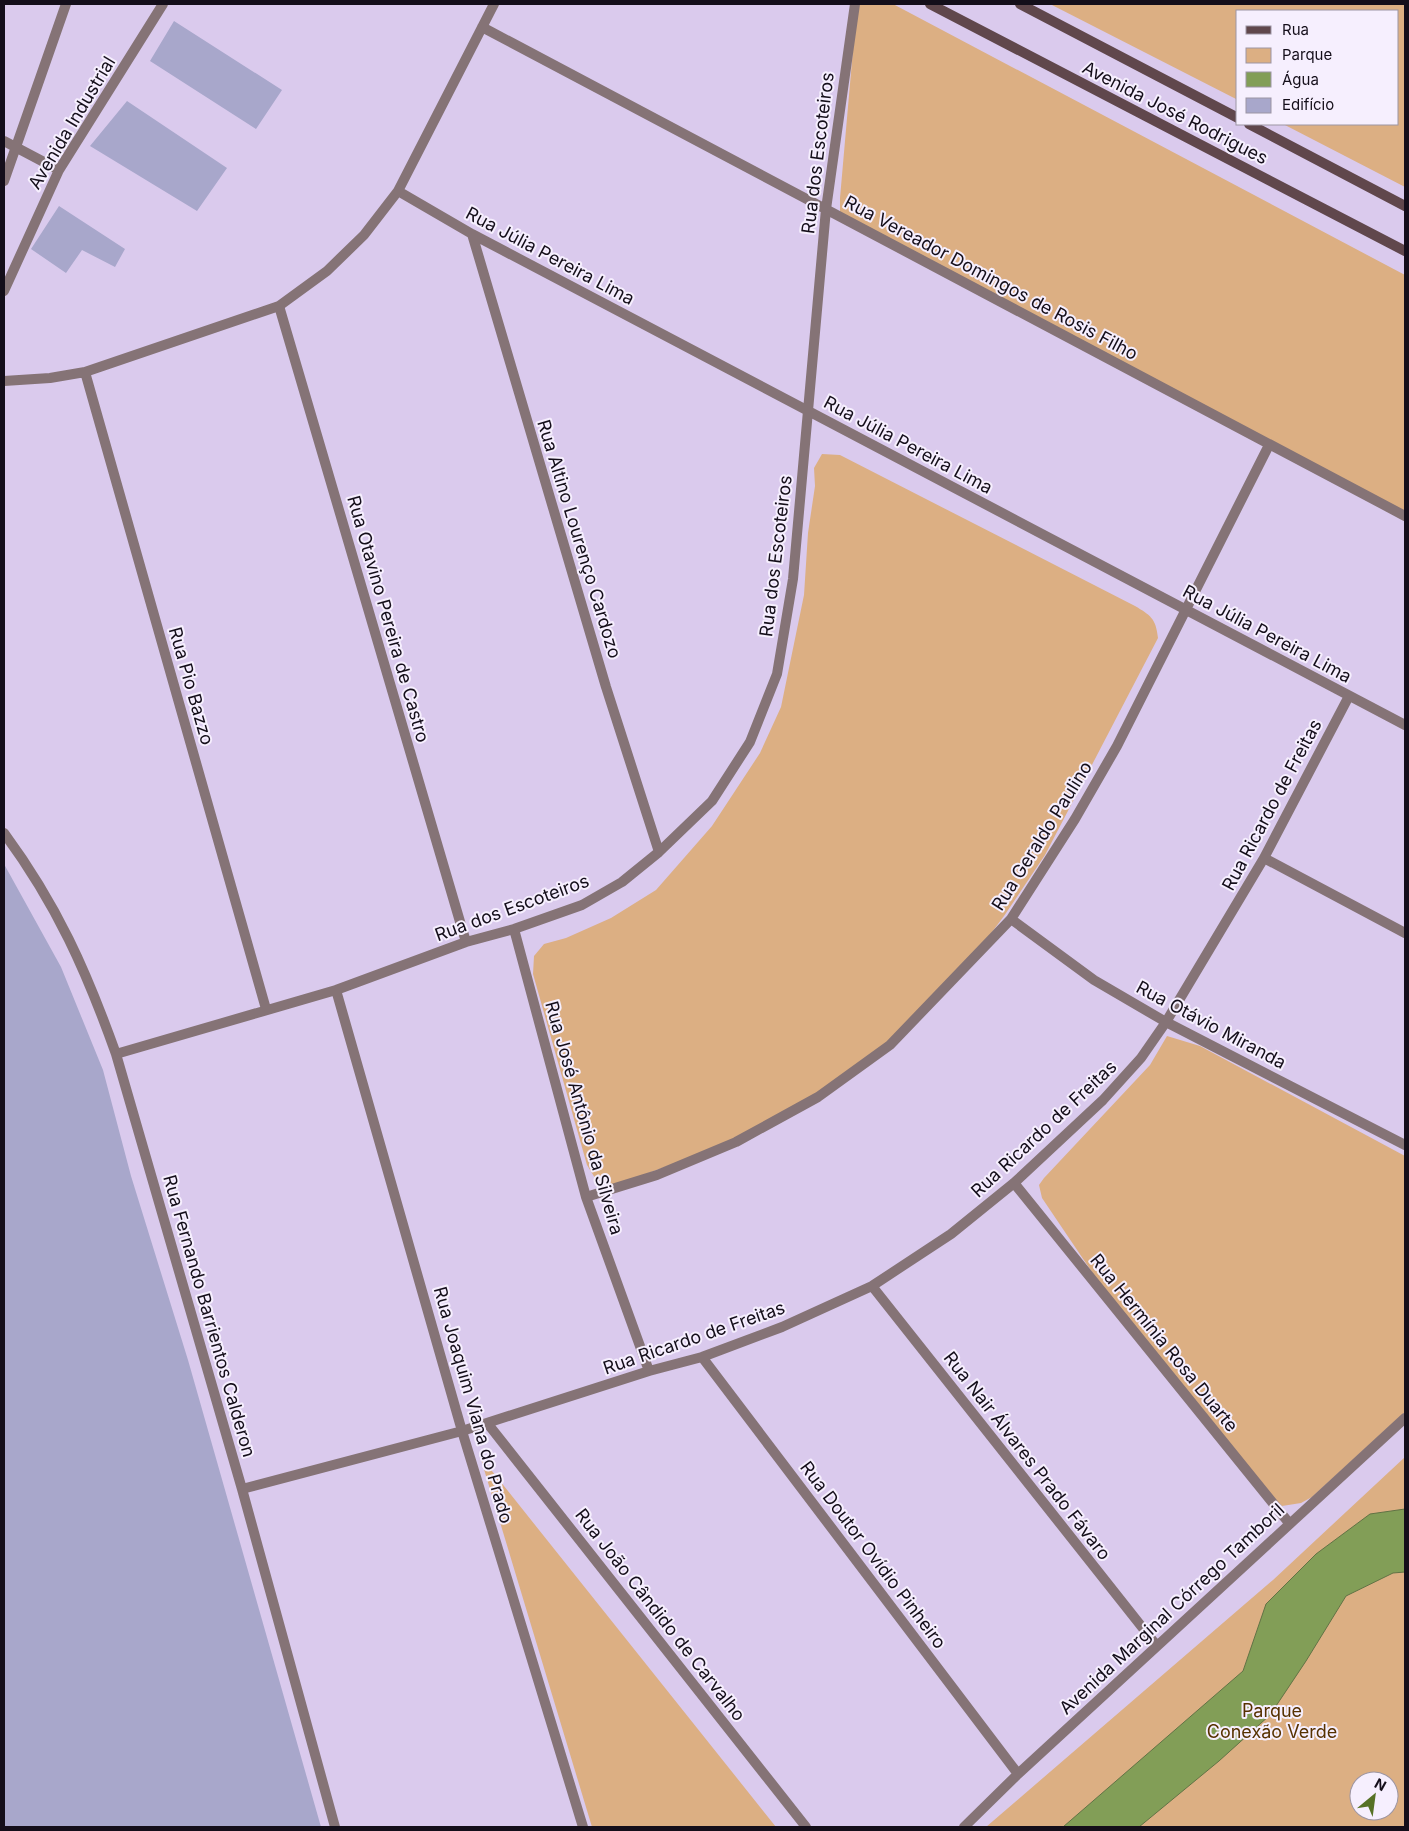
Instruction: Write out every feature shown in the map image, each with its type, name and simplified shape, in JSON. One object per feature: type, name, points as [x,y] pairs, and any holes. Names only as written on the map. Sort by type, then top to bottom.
[{"type":"street","name":"Avenida Industrial","points":[[4,181],[66,4]]},
{"type":"street","name":"Avenida Industrial","points":[[4,291],[59,170],[164,4]]},
{"type":"street","points":[[4,381],[50,378],[85,372],[279,306],[327,271],[364,235],[398,191],[494,4]]},
{"type":"street","name":"Rua dos Escoteiros","points":[[116,1054],[336,990],[466,942],[514,929],[582,905],[622,882],[659,852],[712,801],[750,742],[777,674],[793,579],[826,209],[855,4]]},
{"type":"street","name":"Avenida José Rodrigues","points":[[930,4],[1405,251]]},
{"type":"street","name":"Avenida José Rodrigues","points":[[1020,4],[1236,117]]},
{"type":"street","name":"Rua Vereador Domingos de Rosis Filho","points":[[482,27],[1405,516]]},
{"type":"street","name":"Avenida José Rodrigues","points":[[1251,125],[1405,206]]},
{"type":"street","points":[[4,141],[59,170]]},
{"type":"street","name":"Rua Júlia Pereira Lima","points":[[398,191],[472,234],[1405,725]]},
{"type":"street","name":"Rua Altino Lourenço Cardozo","points":[[472,234],[606,687],[659,852]]},
{"type":"street","name":"Rua Otavino Pereira de Castro","points":[[279,306],[466,942]]},
{"type":"street","name":"Rua Pio Bazzo","points":[[85,372],[266,1009]]},
{"type":"street","name":"Rua Geraldo Paulino","points":[[586,1197],[657,1174],[736,1142],[818,1097],[890,1045],[1011,919],[1075,819],[1117,746],[1269,445]]},
{"type":"street","name":"Rua Ricardo de Freitas","points":[[242,1489],[488,1424],[649,1371],[702,1357],[782,1327],[872,1286],[951,1234],[1014,1184],[1103,1100],[1141,1058],[1166,1022],[1264,858],[1349,696]]},
{"type":"street","name":"Rua Fernando Barrientos Calderon","points":[[4,833],[34,875],[70,939],[95,994],[116,1054],[242,1489],[335,1827]]},
{"type":"street","points":[[1264,858],[1405,933]]},
{"type":"street","name":"Rua Otávio Miranda","points":[[1011,919],[1094,980],[1166,1022],[1405,1145]]},
{"type":"street","name":"Rua José Antônio da Silveira","points":[[514,929],[586,1197],[649,1371]]},
{"type":"street","name":"Rua Joaquim Viana do Prado","points":[[336,990],[462,1431],[583,1827]]},
{"type":"street","name":"Rua Hermínia Rosa Duarte","points":[[1014,1184],[1289,1523]]},
{"type":"street","name":"Rua Nair Álvares Prado Fávaro","points":[[872,1286],[1157,1646]]},
{"type":"street","name":"Rua Doutor Ovídio Pinheiro","points":[[702,1357],[1018,1774]]},
{"type":"street","name":"Avenida Marginal Córrego Tamboril","points":[[964,1827],[1018,1774],[1405,1418]]},
{"type":"street","name":"Rua João Cândido de Carvalho","points":[[488,1424],[806,1827]]},
{"type":"green space","points":[[857,4],[893,4],[1405,275],[1405,521],[840,218],[840,198]]},
{"type":"green space","points":[[1050,4],[1405,4],[1405,187],[1285,125],[1399,125],[1399,10],[1236,10],[1236,99]]},
{"type":"green space","points":[[822,454],[840,455],[1135,606],[1154,621],[1158,638],[1045,855],[980,948],[887,1044],[817,1095],[736,1141],[610,1187],[595,1178],[587,1165],[533,974],[534,956],[544,944],[566,938],[611,918],[656,890],[712,826],[760,753],[781,707],[804,595],[808,533],[815,486],[814,468]]},
{"type":"green space","points":[[1167,1036],[1200,1046],[1405,1156],[1405,1412],[1312,1497],[1301,1503],[1282,1506],[1261,1484],[1096,1278],[1042,1198],[1039,1185],[1044,1178],[1150,1065]]},
{"type":"green space","points":[[480,1456],[776,1827],[592,1827]]},
{"type":"green space","name":"Parque Conexão Verde","points":[[1405,1457],[1405,1827],[986,1827],[1273,1580]]},
{"type":"water","points":[[1405,1509],[1405,1572],[1393,1573],[1346,1596],[1270,1715],[1219,1761],[1139,1827],[1063,1827],[1243,1671],[1266,1604],[1316,1554],[1370,1514]]},
{"type":"building","points":[[174,21],[282,90],[256,129],[150,61]]},
{"type":"building","points":[[127,101],[227,168],[197,211],[90,146]]},
{"type":"building","points":[[59,206],[125,249],[115,267],[82,250],[66,273],[31,249]]},
{"type":"building","points":[[4,864],[61,967],[103,1070],[131,1176],[188,1360],[321,1827],[4,1827]]}]
